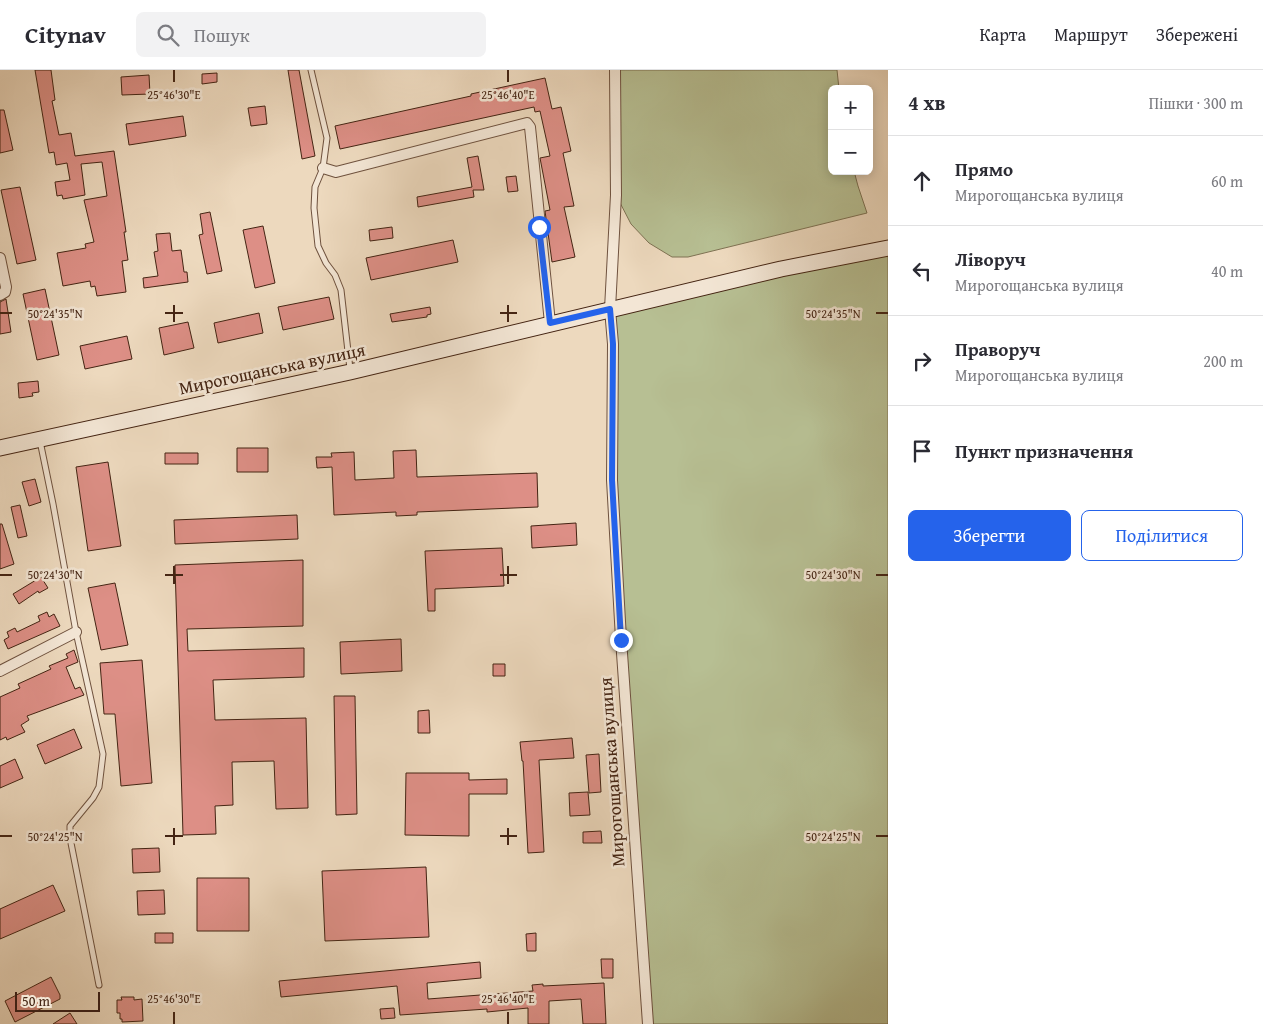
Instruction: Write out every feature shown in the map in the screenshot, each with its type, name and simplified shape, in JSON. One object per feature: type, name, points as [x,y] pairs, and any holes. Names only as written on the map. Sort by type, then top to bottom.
[{"type":"main road","points":[[610,309],[781,269],[888,248]]},
{"type":"main road","name":"Мирогощанська вулиця","points":[[0,448],[350,372],[610,309]]},
{"type":"street","points":[[610,309],[616,195],[614,70]]},
{"type":"street","points":[[323,168],[336,172],[527,124],[550,323]]},
{"type":"street","points":[[0,258],[5,280],[5,292],[0,295]]},
{"type":"street","name":"Мирогощанська вулиця","points":[[610,309],[613,344],[613,500],[648,1024]]},
{"type":"street","points":[[0,671],[76,632]]},
{"type":"lane","points":[[311,70],[327,138],[323,168],[315,187],[314,208],[318,246],[326,263],[335,275],[341,290],[350,372]]},
{"type":"lane","points":[[39,438],[76,632],[103,754],[99,786],[93,798],[70,826],[70,838],[99,985]]},
{"type":"green space","points":[[615,70],[837,70],[839,85],[828,85],[828,175],[855,175],[867,213],[688,257],[672,257],[649,243],[631,224],[616,195]]},
{"type":"green space","points":[[888,248],[888,1024],[648,1024],[621,639],[610,309]]},
{"type":"building","points":[[35,70],[51,70],[55,100],[52,101],[59,135],[71,133],[75,156],[114,151],[126,232],[124,232],[128,260],[122,261],[126,292],[97,296],[95,286],[91,287],[90,281],[63,286],[57,253],[86,248],[85,244],[94,242],[84,200],[107,196],[102,162],[81,164],[85,195],[63,199],[62,195],[57,196],[55,182],[70,180],[67,163],[56,165],[54,152],[49,153]]},
{"type":"building","points":[[288,70],[299,70],[315,156],[302,159]]},
{"type":"building","points":[[217,73],[217,82],[202,84],[202,74]]},
{"type":"building","points":[[149,75],[150,94],[122,95],[121,77]]},
{"type":"building","points":[[545,78],[552,109],[561,107],[571,151],[563,153],[574,206],[564,207],[575,257],[552,262],[545,211],[550,210],[540,158],[550,156],[540,111],[535,112],[534,107],[340,149],[335,126]]},
{"type":"building","points":[[265,106],[267,124],[251,126],[248,108]]},
{"type":"building","points":[[0,110],[4,110],[13,150],[0,153]]},
{"type":"building","points":[[183,116],[186,136],[129,145],[126,124]]},
{"type":"building","points":[[478,156],[484,190],[473,190],[474,197],[418,207],[417,197],[472,187],[467,158]]},
{"type":"building","points":[[516,176],[518,191],[508,192],[506,177]]},
{"type":"building","points":[[20,187],[36,260],[17,264],[1,190]]},
{"type":"building","points":[[210,212],[222,271],[207,274],[199,235],[203,234],[200,214]]},
{"type":"building","points":[[263,226],[275,283],[255,288],[243,230]]},
{"type":"building","points":[[392,227],[393,238],[370,241],[369,230]]},
{"type":"building","points":[[170,233],[172,251],[181,250],[184,272],[187,272],[188,282],[144,288],[143,278],[158,276],[154,252],[158,251],[156,234]]},
{"type":"building","points":[[453,240],[458,262],[371,280],[366,258]]},
{"type":"building","points":[[45,289],[59,355],[37,360],[23,294]]},
{"type":"building","points":[[329,297],[334,319],[283,330],[278,307]]},
{"type":"building","points":[[6,299],[11,332],[0,334],[0,302]]},
{"type":"building","points":[[430,307],[431,314],[427,315],[427,317],[392,322],[390,314]]},
{"type":"building","points":[[259,313],[263,333],[218,343],[214,323]]},
{"type":"building","points":[[188,322],[194,348],[164,355],[159,328]]},
{"type":"building","points":[[127,336],[132,359],[85,369],[80,346]]},
{"type":"building","points":[[38,381],[39,392],[32,393],[33,396],[19,398],[18,383]]},
{"type":"building","points":[[237,448],[268,448],[268,472],[237,472]]},
{"type":"building","points":[[416,450],[417,477],[537,473],[538,507],[417,512],[417,515],[396,516],[396,512],[334,515],[332,467],[317,468],[316,457],[332,457],[331,453],[354,452],[355,480],[394,478],[393,451]]},
{"type":"building","points":[[165,453],[198,453],[198,464],[165,464]]},
{"type":"building","points":[[108,462],[121,546],[88,551],[76,467]]},
{"type":"building","points":[[35,479],[41,502],[29,506],[22,482]]},
{"type":"building","points":[[20,505],[27,536],[18,538],[11,507]]},
{"type":"building","points":[[297,515],[298,539],[175,544],[174,520]]},
{"type":"building","points":[[576,523],[577,545],[532,548],[531,526]]},
{"type":"building","points":[[0,524],[2,524],[14,564],[0,569]]},
{"type":"building","points":[[502,548],[504,586],[435,589],[435,611],[428,611],[425,551]]},
{"type":"building","points":[[303,560],[303,626],[187,629],[188,651],[304,648],[304,677],[213,680],[215,720],[306,718],[308,808],[276,809],[274,761],[232,762],[233,805],[215,806],[216,834],[183,835],[175,565]]},
{"type":"building","points":[[41,577],[48,588],[39,593],[38,591],[19,604],[13,594]]},
{"type":"building","points":[[115,583],[128,645],[101,650],[88,588]]},
{"type":"building","points":[[47,612],[49,617],[54,614],[60,626],[8,649],[4,640],[9,637],[7,632],[15,628],[17,632],[40,621],[38,616]]},
{"type":"building","points":[[401,639],[402,671],[341,674],[340,642]]},
{"type":"building","points":[[74,650],[78,662],[66,667],[75,689],[80,687],[84,695],[27,716],[29,720],[21,725],[25,732],[7,740],[6,737],[0,740],[0,697],[20,688],[18,684],[51,669],[49,666],[68,658],[66,654]]},
{"type":"building","points":[[142,660],[152,783],[121,786],[115,714],[104,714],[100,663]]},
{"type":"building","points":[[493,664],[505,664],[505,676],[493,676]]},
{"type":"building","points":[[334,696],[355,696],[357,814],[336,815]]},
{"type":"building","points":[[429,710],[430,733],[418,733],[418,711]]},
{"type":"building","points":[[74,729],[82,748],[45,764],[37,745]]},
{"type":"building","points":[[572,738],[574,758],[539,760],[544,852],[528,853],[523,761],[520,742]]},
{"type":"building","points":[[599,754],[601,792],[589,793],[586,755]]},
{"type":"building","points":[[15,759],[23,778],[0,788],[0,766]]},
{"type":"building","points":[[406,773],[469,773],[469,780],[507,779],[507,794],[469,794],[469,836],[405,835]]},
{"type":"building","points":[[588,792],[590,815],[570,816],[569,793]]},
{"type":"building","points":[[601,831],[602,843],[583,843],[583,832]]},
{"type":"building","points":[[159,848],[160,872],[133,873],[132,849]]},
{"type":"building","points":[[426,867],[429,937],[325,941],[322,871]]},
{"type":"building","points":[[197,878],[249,878],[249,931],[197,931]]},
{"type":"building","points":[[53,885],[65,911],[0,939],[0,909]]},
{"type":"building","points":[[164,890],[165,914],[138,915],[137,891]]},
{"type":"building","points":[[155,933],[173,933],[173,943],[155,943]]},
{"type":"building","points":[[536,933],[536,951],[527,951],[526,934]]},
{"type":"building","points":[[601,959],[613,959],[613,978],[602,978]]},
{"type":"building","points":[[480,962],[481,978],[427,983],[428,999],[533,991],[532,985],[543,984],[543,986],[604,983],[606,1024],[583,1024],[581,999],[549,1001],[549,1024],[528,1024],[528,1008],[487,1012],[487,1009],[400,1015],[397,986],[281,997],[279,981]]},
{"type":"building","points":[[51,977],[60,995],[60,999],[15,1022],[5,1001]]},
{"type":"building","points":[[121,997],[134,997],[134,1000],[142,999],[143,1021],[122,1022],[120,1013],[117,1013],[117,1000],[122,1000]]},
{"type":"building","points":[[394,1008],[395,1018],[381,1019],[380,1009]]},
{"type":"building","points":[[70,1013],[77,1024],[53,1024]]},
{"type":"route","points":[[539,227],[550,323],[610,309],[613,344],[612,480],[621,640]]}]
